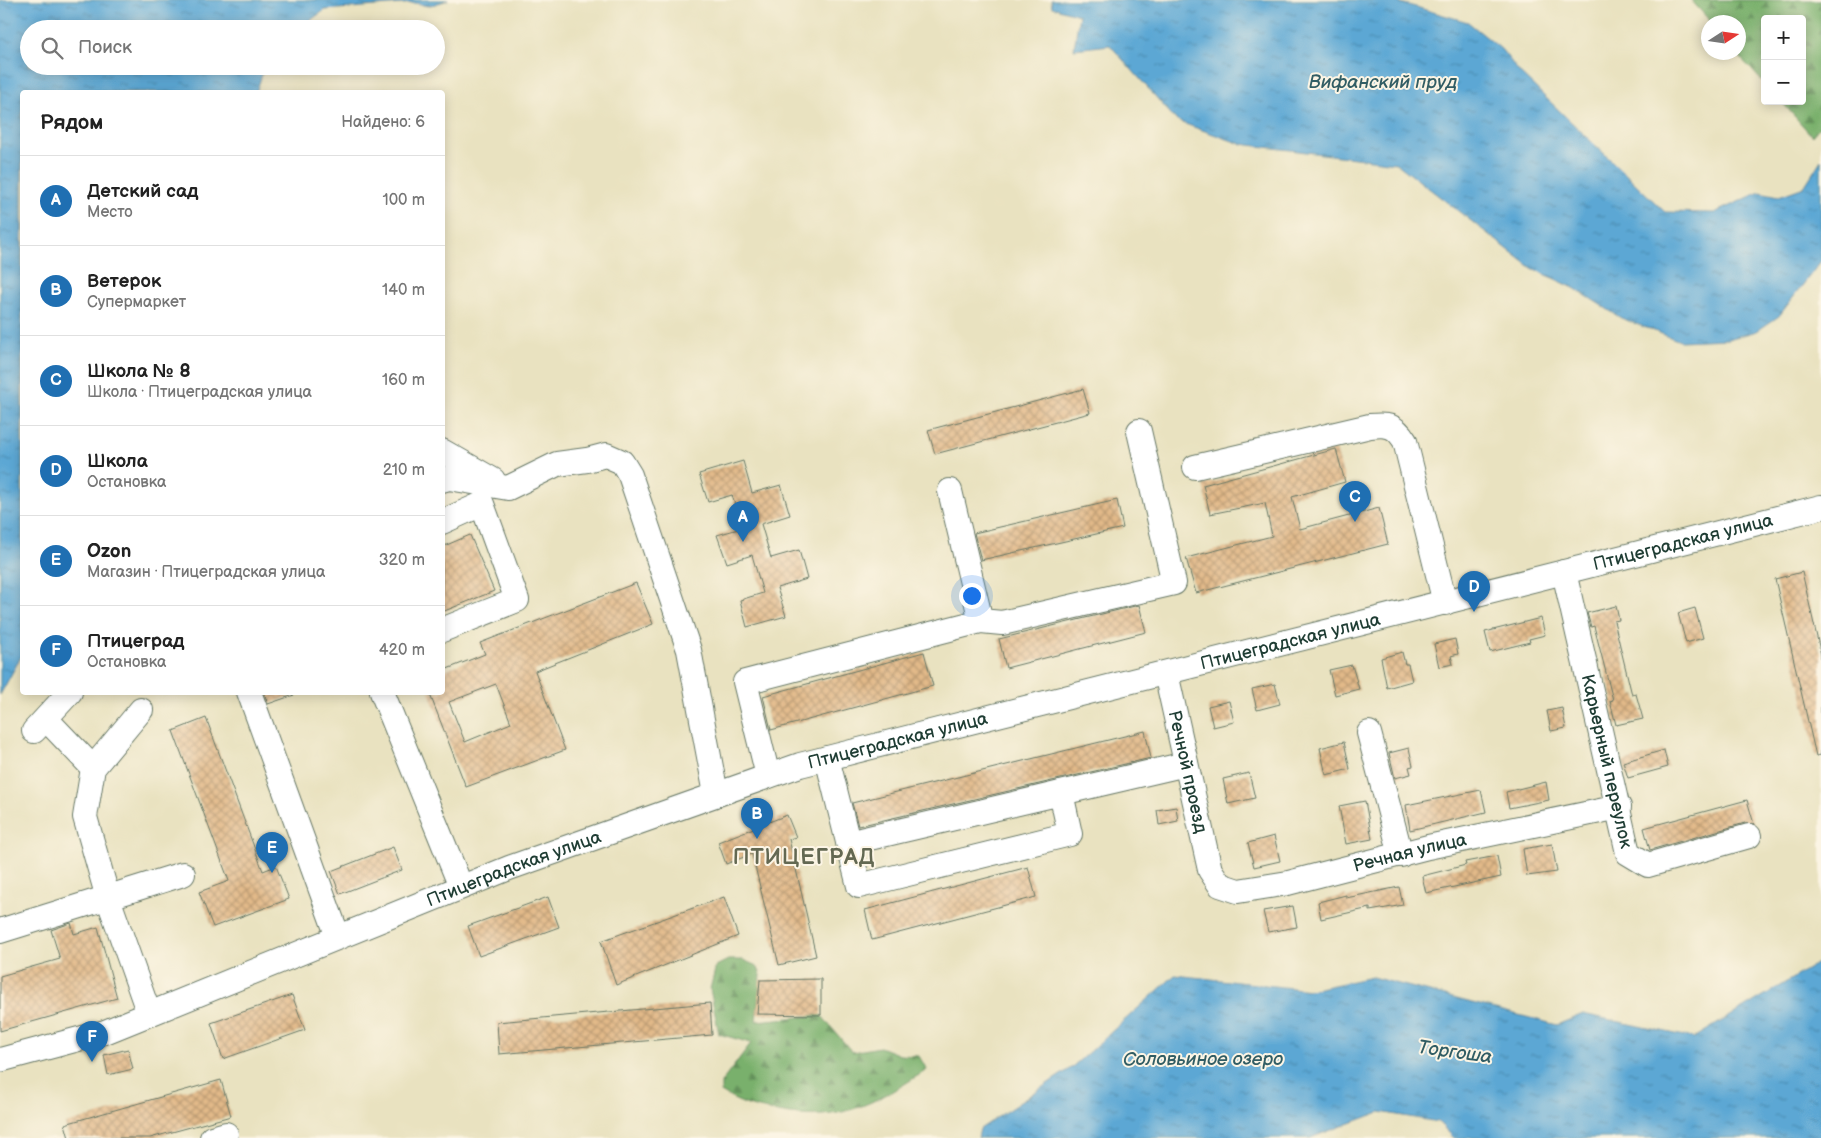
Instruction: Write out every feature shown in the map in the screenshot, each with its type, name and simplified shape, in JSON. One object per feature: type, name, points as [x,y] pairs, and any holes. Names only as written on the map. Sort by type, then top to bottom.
[{"type":"street","points":[[1195,467],[1370,426],[1386,424],[1398,429],[1405,441],[1445,603]]},
{"type":"street","points":[[768,776],[745,682],[981,621],[1002,623],[1174,583],[1139,431]]},
{"type":"street","points":[[445,452],[508,488]]},
{"type":"street","points":[[445,479],[449,478],[508,488],[558,464],[606,455],[622,462],[630,475],[689,650],[716,794]]},
{"type":"street","points":[[950,491],[981,621]]},
{"type":"street","points":[[445,521],[482,504],[517,600],[445,629]]},
{"type":"street","name":"Птицеградская улица","points":[[0,1060],[105,1032],[461,887],[716,794],[827,758],[1821,507]]},
{"type":"street","name":"Карьерный переулок","points":[[1564,572],[1628,853],[1648,864],[1749,836]]},
{"type":"street","name":"Речной проезд","points":[[1166,673],[1210,870]]},
{"type":"street","points":[[67,695],[40,725],[93,768]]},
{"type":"street","points":[[250,695],[338,937]]},
{"type":"street","points":[[383,695],[461,887]]},
{"type":"street","points":[[141,710],[93,768],[84,817],[108,898],[149,1014]]},
{"type":"street","points":[[1369,733],[1401,856]]},
{"type":"street","points":[[827,758],[859,886],[1070,834],[1061,793]]},
{"type":"street","points":[[848,843],[1186,764]]},
{"type":"street","name":"Речная улица","points":[[1210,870],[1220,885],[1238,891],[1288,883],[1401,856],[1428,847],[1619,807]]},
{"type":"street","points":[[0,931],[183,874]]},
{"type":"green space","points":[[1691,0],[1821,0],[1821,125],[1812,136],[1785,105],[1806,105],[1806,15],[1761,15],[1761,80],[1743,60],[1746,60],[1746,15],[1705,15]]},
{"type":"green space","points":[[728,960],[743,960],[757,966],[761,975],[756,1021],[821,1015],[852,1052],[880,1047],[900,1055],[919,1056],[927,1070],[874,1101],[839,1113],[800,1115],[762,1109],[735,1100],[721,1092],[721,1083],[751,1043],[719,1034],[710,989],[716,966]]},
{"type":"water","points":[[0,0],[448,0],[428,6],[415,3],[325,10],[311,20],[20,20],[20,75],[262,75],[257,90],[20,90],[20,659],[0,695]]},
{"type":"water","name":"Вифанский пруд","points":[[1051,0],[1391,0],[1468,22],[1501,49],[1520,73],[1665,212],[1714,213],[1760,192],[1779,196],[1804,187],[1821,160],[1821,261],[1779,316],[1757,331],[1728,339],[1680,341],[1621,318],[1574,288],[1532,268],[1396,163],[1241,144],[1177,121],[1110,45],[1074,49],[1079,15],[1052,7]]},
{"type":"water","name":"Соловьиное озеро","points":[[1821,961],[1821,1138],[1454,1138],[1438,1122],[1380,1112],[1310,1138],[978,1138],[980,1129],[1071,1068],[1175,975],[1310,990],[1372,977],[1557,1025],[1583,1014],[1694,1038]]},
{"type":"building","points":[[1083,389],[1090,413],[935,454],[928,430]]},
{"type":"building","points":[[1336,449],[1345,482],[1292,497],[1300,529],[1379,508],[1388,544],[1196,593],[1186,558],[1272,536],[1265,503],[1210,514],[1203,485]]},
{"type":"building","points":[[743,461],[752,493],[781,485],[790,515],[761,524],[771,558],[799,550],[807,579],[777,588],[786,616],[747,627],[740,600],[763,593],[752,555],[727,563],[717,535],[742,528],[732,495],[708,502],[699,474]]},
{"type":"building","points":[[1117,500],[1123,528],[981,560],[974,533]]},
{"type":"building","points":[[470,535],[494,591],[445,611],[445,546]]},
{"type":"building","points":[[1802,572],[1821,655],[1821,755],[1816,756],[1775,579]]},
{"type":"building","points":[[636,583],[653,624],[535,671],[565,750],[466,787],[430,695],[445,695],[445,670],[485,654],[480,643]],"holes":[[[496,684],[511,723],[465,742],[449,702]]]},
{"type":"building","points":[[1139,605],[1146,632],[1006,668],[999,639]]},
{"type":"building","points":[[1616,606],[1619,620],[1614,621],[1632,695],[1636,694],[1643,719],[1616,725],[1610,701],[1613,700],[1594,626],[1591,627],[1587,613]]},
{"type":"building","points":[[1695,608],[1703,638],[1686,643],[1678,613]]},
{"type":"building","points":[[1541,618],[1545,635],[1529,639],[1530,642],[1490,652],[1485,632]]},
{"type":"building","points":[[1455,639],[1458,654],[1451,656],[1453,664],[1439,667],[1434,644]]},
{"type":"building","points":[[924,652],[933,686],[771,730],[763,696]]},
{"type":"building","points":[[1402,652],[1405,664],[1408,664],[1412,681],[1387,688],[1381,658]]},
{"type":"building","points":[[1352,665],[1359,689],[1335,695],[1329,670]]},
{"type":"building","points":[[1275,684],[1280,704],[1257,710],[1252,689]]},
{"type":"building","points":[[265,695],[294,695],[268,704]]},
{"type":"building","points":[[1229,701],[1234,722],[1213,727],[1208,706]]},
{"type":"building","points":[[1562,708],[1566,728],[1551,731],[1547,711]]},
{"type":"building","points":[[206,718],[263,871],[276,866],[289,899],[213,927],[199,892],[229,881],[173,731]]},
{"type":"building","points":[[1145,731],[1151,758],[858,826],[852,803]]},
{"type":"building","points":[[1344,742],[1350,769],[1326,775],[1320,748]]},
{"type":"building","points":[[1409,748],[1413,766],[1409,767],[1411,774],[1395,778],[1389,753]]},
{"type":"building","points":[[1664,750],[1668,767],[1628,778],[1623,762]]},
{"type":"building","points":[[1249,773],[1255,798],[1228,804],[1223,779]]},
{"type":"building","points":[[1546,782],[1549,800],[1509,808],[1506,792]]},
{"type":"building","points":[[1481,790],[1486,812],[1410,830],[1406,805]]},
{"type":"building","points":[[1747,800],[1754,824],[1745,823],[1650,850],[1644,828]]},
{"type":"building","points":[[1365,801],[1372,839],[1346,844],[1339,806]]},
{"type":"building","points":[[1176,807],[1178,821],[1159,825],[1157,810]]},
{"type":"building","points":[[787,815],[796,837],[789,839],[816,956],[779,965],[752,854],[726,864],[718,842]]},
{"type":"building","points":[[1274,836],[1280,861],[1254,867],[1248,843]]},
{"type":"building","points":[[1552,844],[1557,872],[1527,876],[1523,849]]},
{"type":"building","points":[[393,847],[402,870],[340,894],[331,871]]},
{"type":"building","points":[[1497,856],[1501,877],[1426,893],[1422,876],[1466,865],[1465,862]]},
{"type":"building","points":[[1028,867],[1036,897],[872,940],[865,910]]},
{"type":"building","points":[[1399,887],[1403,905],[1370,911],[1370,908],[1321,919],[1318,902],[1346,895],[1346,898]]},
{"type":"building","points":[[548,897],[559,927],[479,956],[468,926]]},
{"type":"building","points":[[724,897],[738,936],[616,985],[601,941]]},
{"type":"building","points":[[1293,906],[1297,927],[1268,932],[1263,911]]},
{"type":"building","points":[[71,923],[74,934],[98,927],[117,998],[0,1031],[0,976],[60,959],[51,930]]},
{"type":"building","points":[[821,979],[821,1015],[757,1014],[760,980]]},
{"type":"building","points":[[292,995],[305,1030],[223,1059],[211,1023]]},
{"type":"building","points":[[710,1003],[712,1035],[499,1054],[497,1022]]},
{"type":"building","points":[[128,1049],[133,1069],[108,1075],[104,1055]]},
{"type":"building","points":[[221,1080],[231,1116],[150,1138],[69,1138],[65,1124]]},
{"type":"place","name":"Школа № 8","points":[[1355,522]]},
{"type":"place","name":"Детский сад","points":[[743,542]]},
{"type":"place","name":"Школа","points":[[1474,612]]},
{"type":"place","name":"Ветерок","points":[[757,839]]},
{"type":"place","name":"Ozon","points":[[272,873]]},
{"type":"place","name":"Птицеград","points":[[92,1062]]},
{"type":"district","name":"ПТИЦЕГРАД","points":[[804,856]]},
{"type":"water label","name":"Торгоша","points":[[1455,1051]]}]
